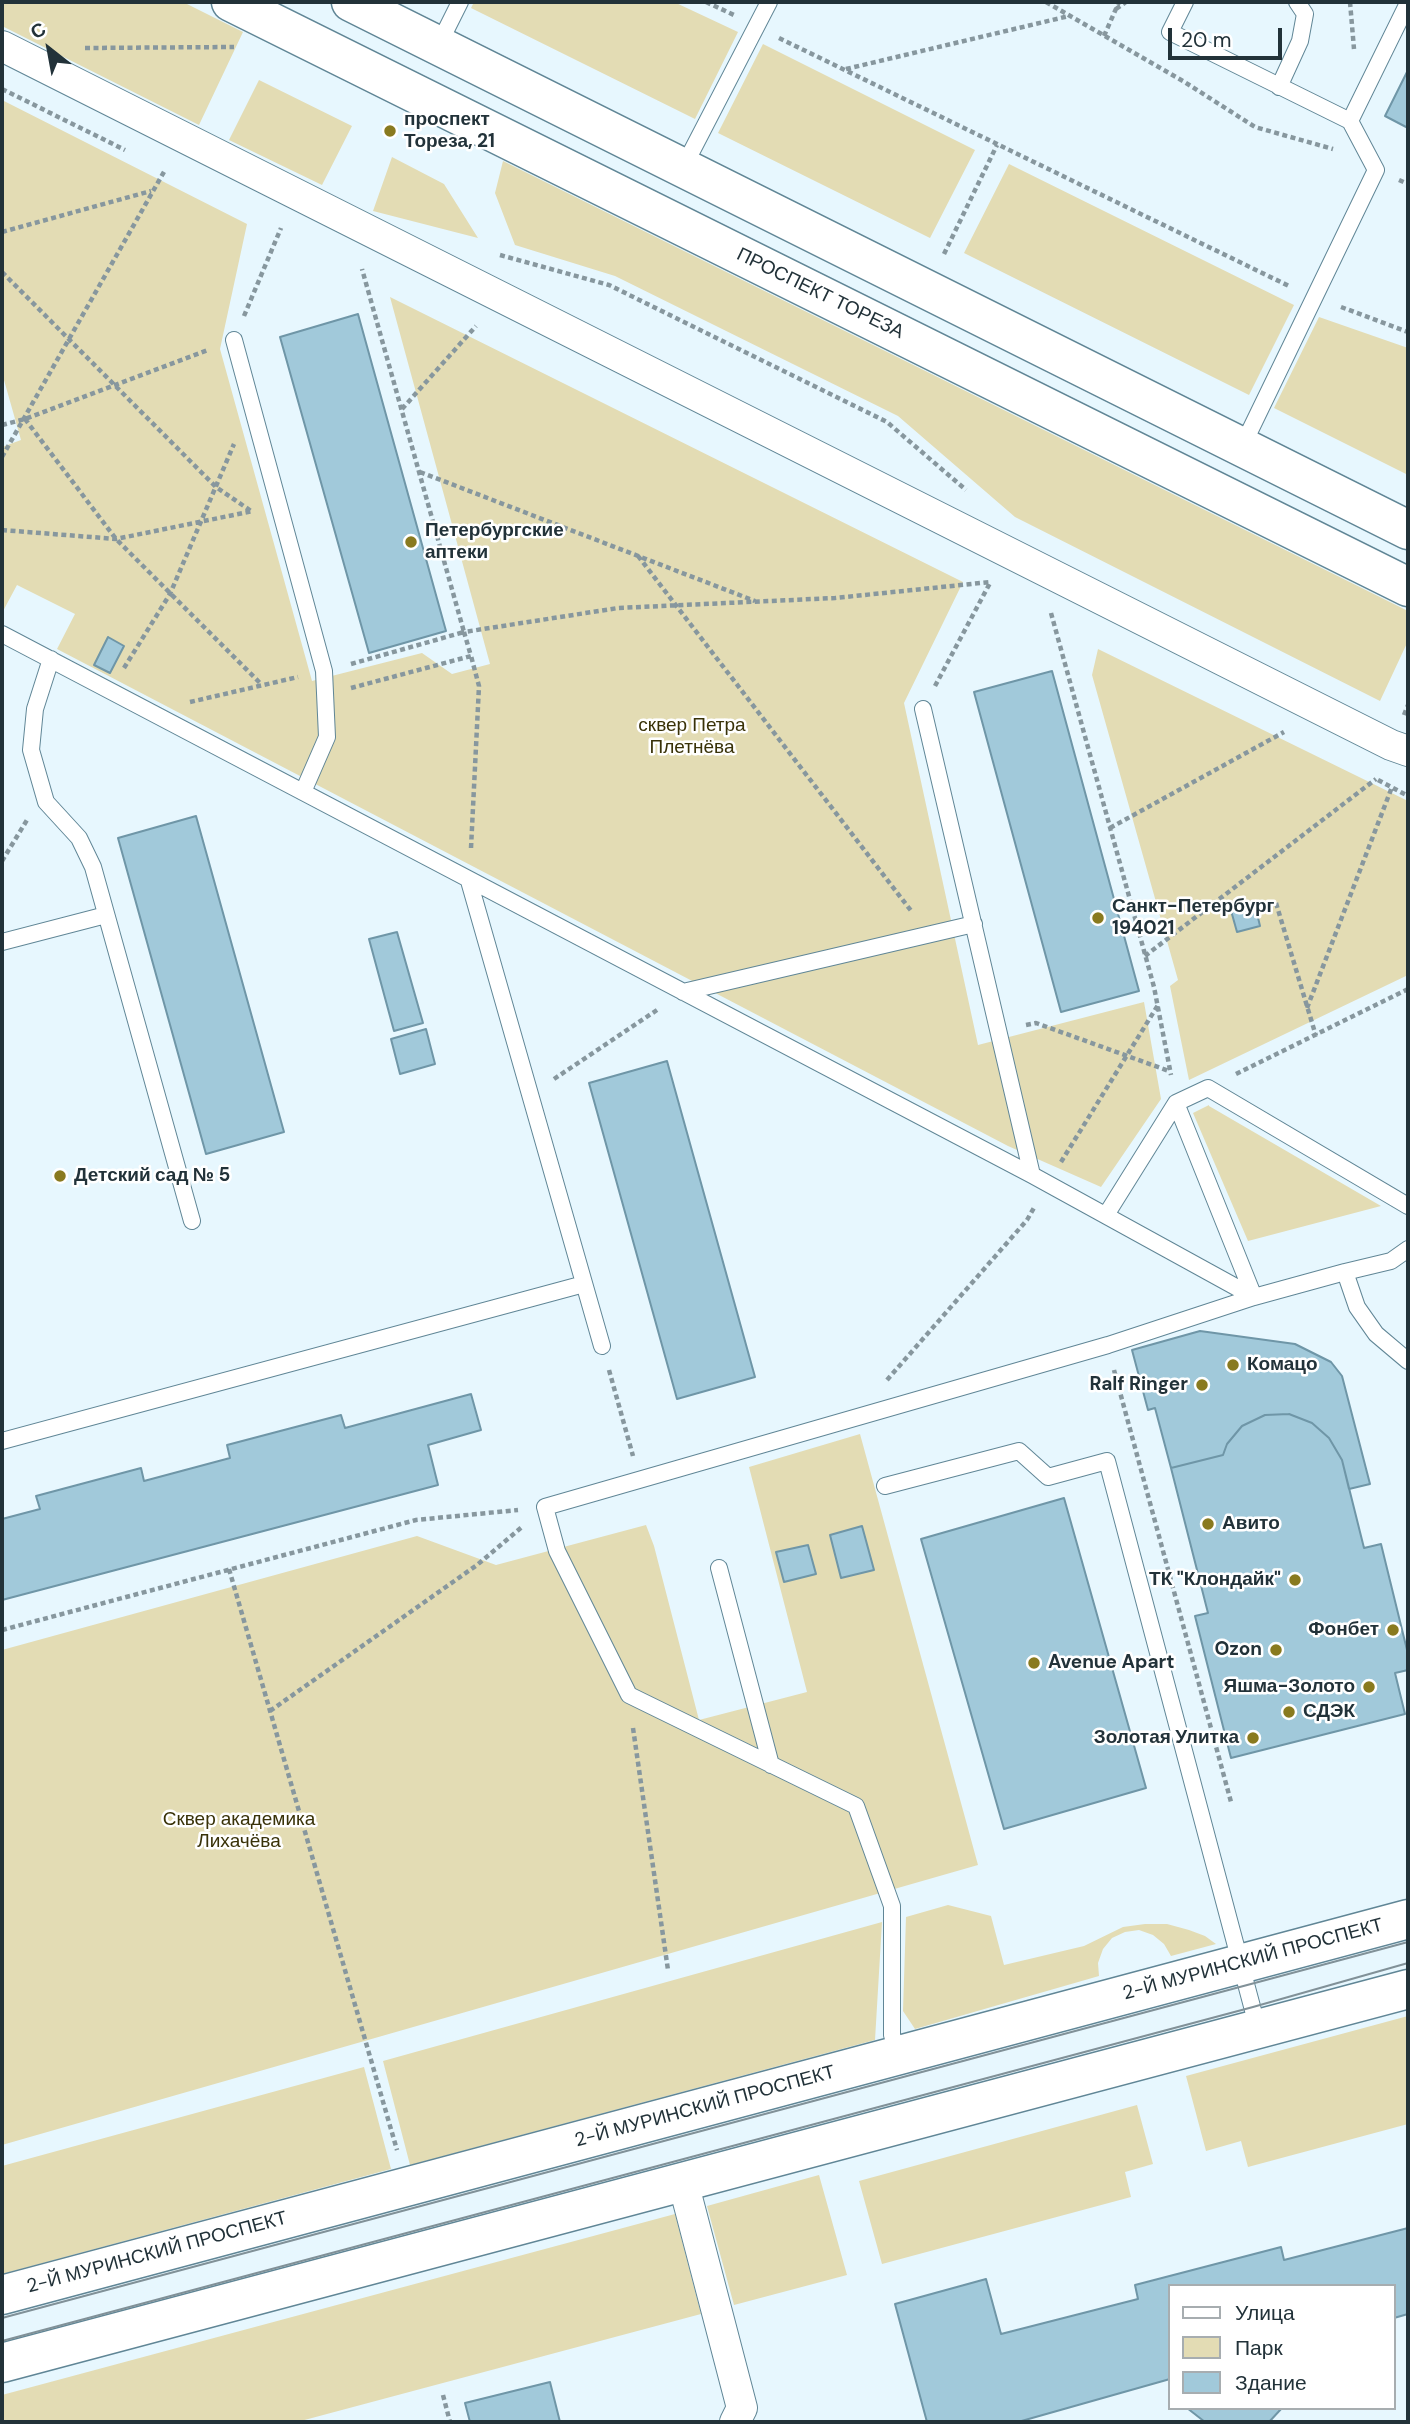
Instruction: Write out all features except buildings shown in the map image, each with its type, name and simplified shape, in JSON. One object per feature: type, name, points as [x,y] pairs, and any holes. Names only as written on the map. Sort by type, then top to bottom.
[{"type":"main road","name":"ПРОСПЕКТ ТОРЕЗА","points":[[231,2],[1408,587]]},
{"type":"main road","points":[[351,2],[1408,530]]},
{"type":"main road","name":"2-Й МУРИНСКИЙ ПРОСПЕКТ","points":[[2,2295],[1408,1919]]},
{"type":"main road","points":[[2,2363],[1408,1989]]},
{"type":"street","points":[[2,46],[1391,745],[1408,751]]},
{"type":"street","points":[[682,2182],[742,2407],[735,2422]]},
{"type":"lane","points":[[438,46],[460,2]]},
{"type":"lane","points":[[683,168],[769,2]]},
{"type":"lane","points":[[1185,2],[1170,32],[1350,121],[1376,170],[1242,447]]},
{"type":"lane","points":[[1279,87],[1300,41],[1305,14],[1297,2]]},
{"type":"lane","points":[[1350,121],[1408,3]]},
{"type":"lane","points":[[234,340],[324,671],[327,737],[303,792]]},
{"type":"lane","points":[[2,634],[1032,1175],[1254,1297]]},
{"type":"lane","points":[[51,659],[35,709],[31,750],[46,802],[79,838],[93,867],[192,1221]]},
{"type":"lane","points":[[923,709],[1032,1175]]},
{"type":"lane","points":[[469,881],[602,1346]]},
{"type":"lane","points":[[2,942],[106,915]]},
{"type":"lane","points":[[682,992],[974,924]]},
{"type":"lane","points":[[1106,1215],[1176,1103],[1208,1088],[1408,1206]]},
{"type":"lane","points":[[1176,1103],[1254,1297]]},
{"type":"lane","points":[[898,2055],[892,2035],[892,1906],[856,1806],[629,1695],[557,1551],[545,1507],[1108,1345],[1254,1297],[1391,1261],[1408,1249]]},
{"type":"lane","points":[[1345,1272],[1357,1307],[1376,1334],[1408,1362]]},
{"type":"lane","points":[[2,1441],[584,1284]]},
{"type":"lane","points":[[886,1486],[1019,1451],[1048,1476],[1107,1461],[1258,2029]]},
{"type":"lane","points":[[719,1568],[771,1765]]},
{"type":"path","points":[[706,2],[1313,298],[1408,332]]},
{"type":"path","points":[[1046,2],[1255,127],[1331,149],[1362,144]]},
{"type":"path","points":[[1104,36],[1119,2]]},
{"type":"path","points":[[1115,10],[1126,2]]},
{"type":"path","points":[[844,70],[1069,16]]},
{"type":"path","points":[[79,48],[242,47]]},
{"type":"path","points":[[944,255],[997,145]]},
{"type":"path","points":[[2,457],[164,170]]},
{"type":"path","points":[[2,232],[151,191]]},
{"type":"path","points":[[2,425],[25,419],[234,340],[281,228]]},
{"type":"path","points":[[362,269],[479,686],[469,881]]},
{"type":"path","points":[[2,272],[216,487],[253,512]]},
{"type":"path","points":[[402,410],[477,326]]},
{"type":"path","points":[[25,419],[116,539],[261,684]]},
{"type":"path","points":[[111,690],[170,594],[235,443],[260,435]]},
{"type":"path","points":[[419,472],[757,601]]},
{"type":"path","points":[[2,530],[116,539],[279,506]]},
{"type":"path","points":[[638,555],[929,935]]},
{"type":"path","points":[[151,711],[324,671],[464,632],[618,608],[835,598],[991,582],[923,709]]},
{"type":"path","points":[[1051,612],[1145,956],[1176,1103]]},
{"type":"path","points":[[325,695],[471,656]]},
{"type":"path","points":[[1110,828],[1284,732]]},
{"type":"path","points":[[1145,956],[1376,779]]},
{"type":"path","points":[[1307,1008],[1392,787]]},
{"type":"path","points":[[2,861],[22,825],[46,802]]},
{"type":"path","points":[[1276,903],[1316,1036]]},
{"type":"path","points":[[1208,1088],[1408,989]]},
{"type":"path","points":[[530,1096],[682,992]]},
{"type":"path","points":[[852,1419],[1027,1220],[1157,1005]]},
{"type":"path","points":[[1036,1023],[1170,1071]]},
{"type":"path","points":[[1108,1345],[1231,1802]]},
{"type":"path","points":[[602,1346],[640,1480]]},
{"type":"path","points":[[2,1630],[416,1520],[545,1507]]},
{"type":"path","points":[[270,1711],[477,1565],[545,1507]]},
{"type":"path","points":[[229,1569],[398,2153]]},
{"type":"path","points":[[629,1695],[668,1970]]},
{"type":"path","points":[[443,2395],[450,2422]]},
{"type":"green space","points":[[2,2],[183,2],[243,32],[199,125],[2,26]]},
{"type":"green space","points":[[474,2],[674,2],[738,32],[695,119],[471,8]]},
{"type":"green space","points":[[763,44],[975,150],[930,238],[718,133]]},
{"type":"green space","points":[[259,80],[352,126],[322,185],[229,140]]},
{"type":"green space","name":"сквер Петра Плетнёва","points":[[2,100],[247,224],[220,349],[312,681],[422,653],[452,674],[490,664],[390,297],[963,582],[904,703],[978,1045],[1144,1002],[1161,1099],[1101,1187],[1008,1146],[57,649],[75,614],[17,585],[2,613],[2,447],[21,440],[2,373]]},
{"type":"green space","points":[[392,157],[444,184],[478,238],[373,211]]},
{"type":"green space","points":[[503,161],[1408,611],[1408,641],[1380,701],[1015,517],[898,416],[615,276],[515,245],[495,193]]},
{"type":"green space","points":[[1009,164],[1294,305],[1249,395],[964,253]]},
{"type":"green space","points":[[1319,317],[1408,348],[1408,475],[1274,408]]},
{"type":"green space","points":[[1098,649],[1408,801],[1408,975],[1189,1080],[1170,986],[1178,980],[1092,675]]},
{"type":"green space","points":[[1209,1105],[1381,1206],[1248,1241],[1193,1113]]},
{"type":"green space","name":"Сквер академика Лихачёва","points":[[860,1434],[978,1865],[2,2145],[2,1650],[417,1536],[496,1565],[646,1525],[654,1546],[699,1720],[807,1692],[749,1467]]},
{"type":"green space","points":[[948,1905],[991,1916],[1004,1965],[1084,1946],[1123,1927],[1145,1924],[1167,1924],[1189,1930],[1216,1944],[1171,1956],[1164,1944],[1153,1935],[1139,1930],[1125,1932],[1112,1938],[1103,1949],[1098,1963],[1099,1976],[915,2029],[903,2011],[906,1917]]},
{"type":"green space","points":[[882,1922],[875,2040],[410,2165],[383,2061]]},
{"type":"green space","points":[[1408,2016],[1408,2124],[1248,2167],[1241,2141],[1206,2151],[1186,2076]]},
{"type":"green space","points":[[364,2067],[391,2169],[2,2274],[2,2166]]},
{"type":"green space","points":[[1137,2105],[1153,2164],[1125,2172],[1131,2197],[882,2264],[859,2181]]},
{"type":"green space","points":[[819,2175],[847,2275],[734,2305],[707,2206]]},
{"type":"green space","points":[[675,2214],[701,2314],[297,2422],[2,2422],[2,2395]]},
{"type":"tram line","points":[[2,2318],[1408,1942]]},
{"type":"tram line","points":[[2,2341],[1253,2007],[1408,1963]]},
{"type":"place","name":"проспект Тореза, 21","points":[[390,131]]},
{"type":"place","name":"Петербургские аптеки","points":[[411,542]]},
{"type":"place","name":"Санкт-Петербург 194021","points":[[1098,918]]},
{"type":"place","name":"Детский сад № 5","points":[[60,1176]]},
{"type":"place","name":"Комацо","points":[[1233,1365]]},
{"type":"place","name":"Ralf Ringer","points":[[1202,1385]]},
{"type":"place","name":"Авито","points":[[1208,1524]]},
{"type":"place","name":"ТК \"Клондайк\"","points":[[1295,1580]]},
{"type":"place","name":"Фонбет","points":[[1393,1630]]},
{"type":"place","name":"Ozon","points":[[1276,1650]]},
{"type":"place","name":"Avenue Apart","points":[[1034,1663]]},
{"type":"place","name":"Яшма-Золото","points":[[1369,1687]]},
{"type":"place","name":"СДЭК","points":[[1289,1712]]},
{"type":"place","name":"Золотая Улитка","points":[[1253,1738]]}]
